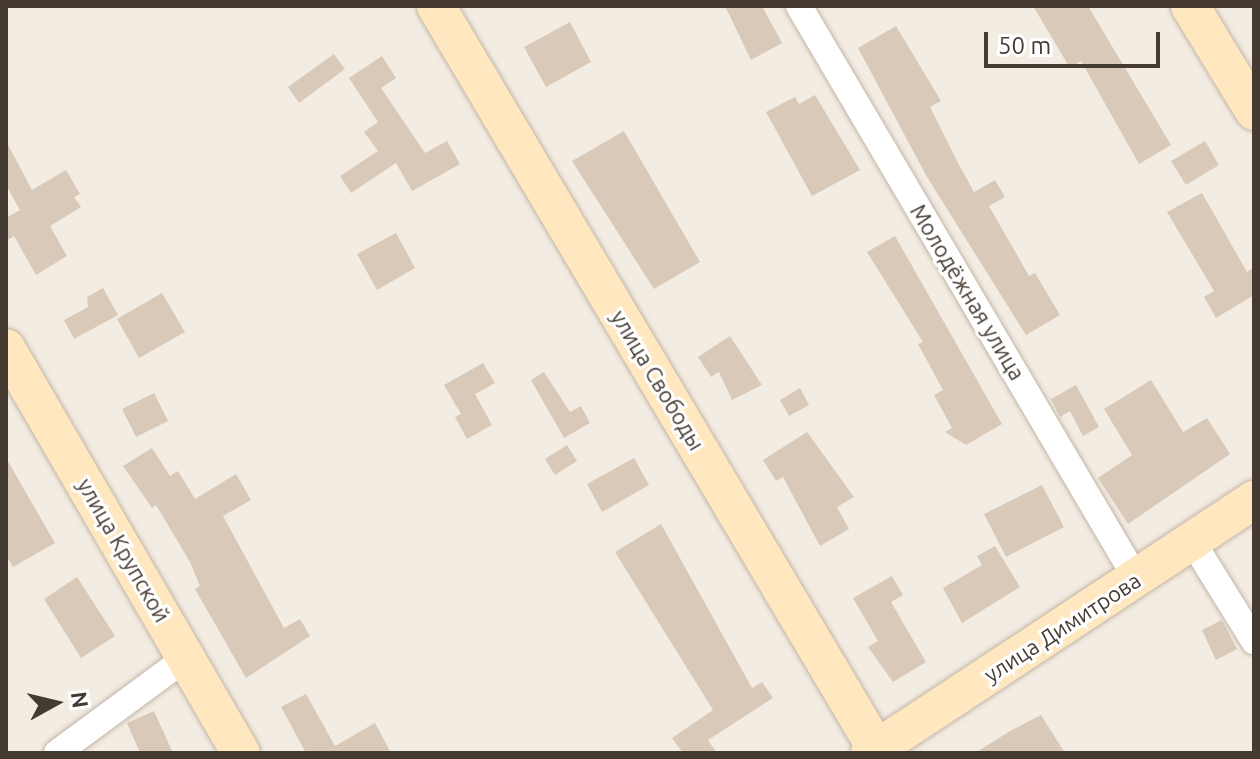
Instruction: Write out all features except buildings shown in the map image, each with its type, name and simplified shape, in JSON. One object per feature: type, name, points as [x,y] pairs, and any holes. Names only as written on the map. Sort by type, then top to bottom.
[{"type":"street","name":"улица Свободы","points":[[436,6],[875,752]]},
{"type":"street","name":"Молодёжная улица","points":[[799,6],[1136,578]]},
{"type":"street","points":[[1190,6],[1254,111]]},
{"type":"street","name":"улица Крупской","points":[[6,348],[241,753]]},
{"type":"street","name":"улица Димитрова","points":[[875,752],[1254,500]]},
{"type":"street","points":[[1192,541],[1254,641]]},
{"type":"street","points":[[57,753],[186,658]]}]
